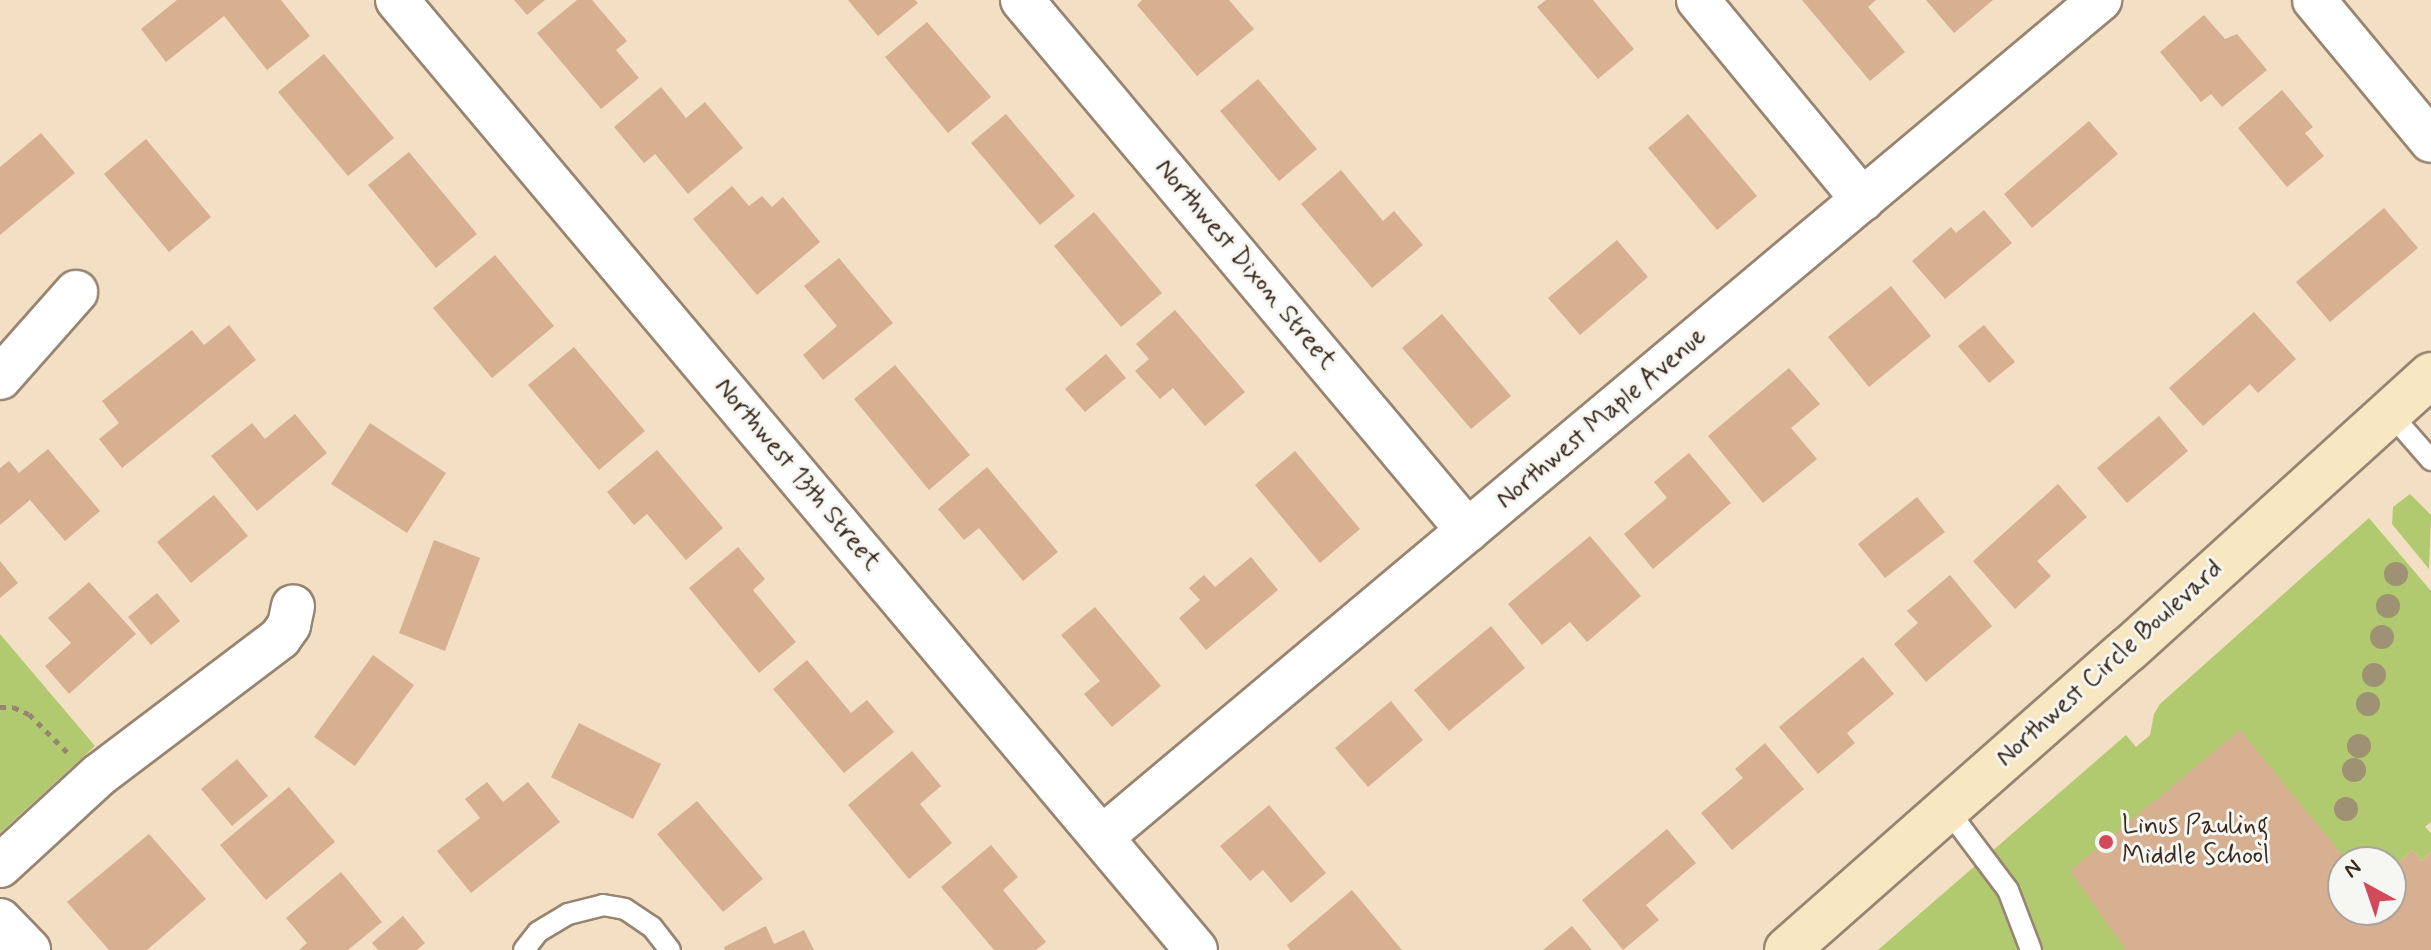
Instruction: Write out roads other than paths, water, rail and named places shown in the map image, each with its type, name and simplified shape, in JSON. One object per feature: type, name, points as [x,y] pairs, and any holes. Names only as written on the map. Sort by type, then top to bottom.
[{"type":"main road","name":"Northwest Circle Boulevard","points":[[1787,950],[2129,649],[2431,375]]},
{"type":"street","name":"Northwest 13th Street","points":[[397,0],[1196,950]]},
{"type":"street","name":"Northwest Dixon Street","points":[[1022,0],[1468,531]]},
{"type":"street","points":[[1698,0],[1863,200]]},
{"type":"street","name":"Northwest Maple Avenue","points":[[1102,837],[2100,0]]},
{"type":"street","points":[[2314,0],[2431,141]]},
{"type":"street","points":[[0,378],[76,292]]},
{"type":"street","points":[[0,866],[93,781],[280,638],[289,625],[293,606]]},
{"type":"street","points":[[0,920],[29,950]]},
{"type":"lane","points":[[2389,412],[2431,460]]},
{"type":"lane","points":[[1947,809],[2008,890],[2031,950]]},
{"type":"lane","points":[[524,950],[538,932],[568,914],[603,905],[625,909],[652,927],[670,950]]},
{"type":"place","name":"Linus Pauling Middle School","points":[[2106,842]]}]
